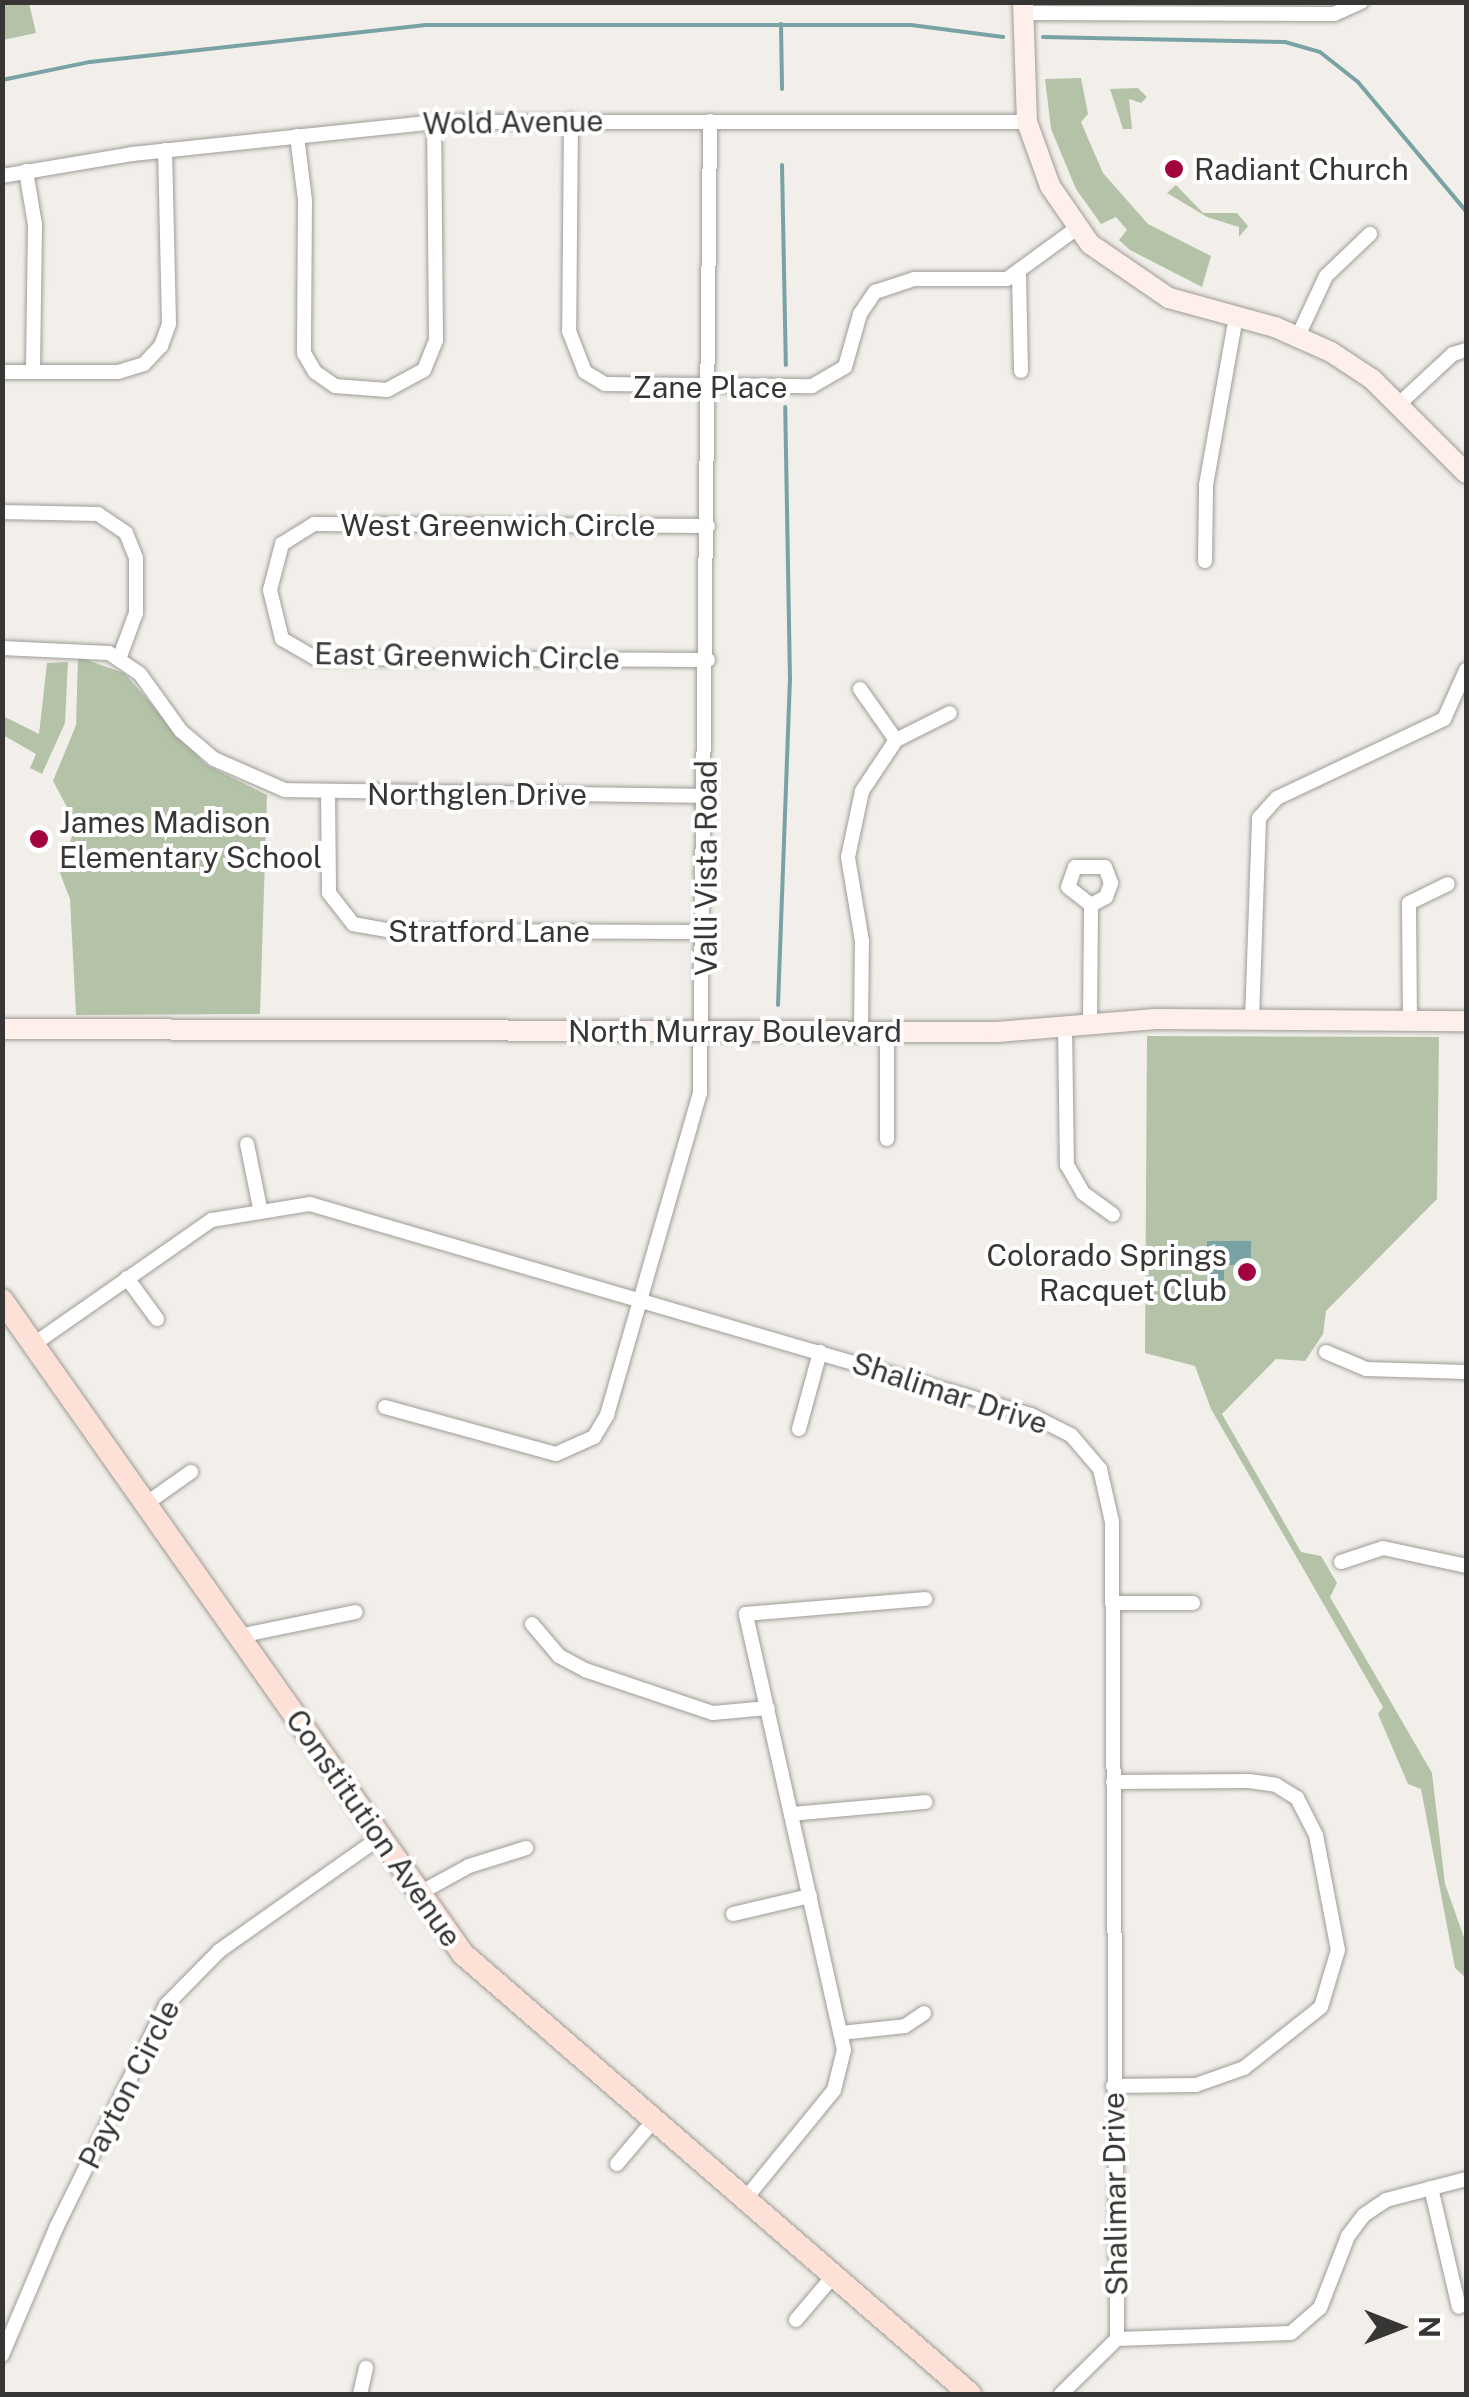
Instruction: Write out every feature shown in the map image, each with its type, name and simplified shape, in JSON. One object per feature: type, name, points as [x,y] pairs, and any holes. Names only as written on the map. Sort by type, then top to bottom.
[{"type":"main road","points":[[1023,8],[1027,122],[1046,176],[1077,228],[1148,288],[1298,336],[1353,366],[1399,404],[1466,473]]},
{"type":"main road","name":"North Murray Boulevard","points":[[2,1029],[887,1032],[1090,1023],[1466,1021]]},
{"type":"main road","name":"Constitution Avenue","points":[[2,1300],[418,1894],[482,1974],[970,2394]]},
{"type":"street","points":[[1023,8],[1334,14],[1361,2]]},
{"type":"street","name":"Zane Place","points":[[571,120],[570,332],[577,359],[604,384],[825,382],[851,356],[860,314],[875,292],[902,281],[1019,275]]},
{"type":"street","name":"Valli Vista Road","points":[[385,1407],[545,1452],[576,1450],[607,1415],[700,1093],[705,1031],[710,121]]},
{"type":"street","points":[[297,136],[305,200],[304,353],[314,372],[335,386],[387,390],[424,370],[436,340],[434,122]]},
{"type":"street","name":"Wold Avenue","points":[[2,176],[164,150],[434,122],[1027,122]]},
{"type":"street","points":[[2,372],[132,369],[161,346],[169,324],[164,150]]},
{"type":"street","points":[[26,171],[34,225],[34,372]]},
{"type":"street","points":[[1022,371],[1019,275],[1077,228]]},
{"type":"street","points":[[1298,336],[1326,276],[1370,234]]},
{"type":"street","points":[[1205,561],[1206,485],[1236,317]]},
{"type":"street","points":[[1399,404],[1452,354],[1466,350]]},
{"type":"street","points":[[2,512],[98,514],[126,533],[136,558],[136,614],[119,659],[94,649],[2,648]]},
{"type":"street","name":"West Greenwich Circle","points":[[270,590],[282,544],[314,524],[708,526]]},
{"type":"street","name":"East Greenwich Circle","points":[[270,590],[282,639],[315,658],[708,660]]},
{"type":"street","name":"Northglen Drive","points":[[119,659],[214,760],[265,786],[328,793],[706,796]]},
{"type":"street","points":[[1252,1020],[1259,818],[1277,798],[1433,726],[1452,710],[1466,670]]},
{"type":"street","points":[[860,689],[896,740]]},
{"type":"street","points":[[1452,710],[1466,722]]},
{"type":"street","points":[[862,1030],[862,941],[849,846],[868,776],[896,740],[950,713]]},
{"type":"street","name":"Stratford Lane","points":[[328,793],[329,893],[353,924],[391,931],[705,932]]},
{"type":"street","points":[[1410,1020],[1410,903],[1448,884]]},
{"type":"street","points":[[1090,1023],[1091,905]]},
{"type":"street","points":[[1064,1026],[1067,1166],[1083,1193],[1113,1215]]},
{"type":"street","points":[[887,1032],[887,1138]]},
{"type":"street","points":[[247,1144],[260,1208]]},
{"type":"street","name":"Shalimar Drive","points":[[34,1344],[212,1220],[260,1208],[327,1207],[1031,1415],[1072,1435],[1100,1469],[1111,1503],[1118,2339]]},
{"type":"street","points":[[127,1278],[157,1319]]},
{"type":"street","points":[[799,1430],[820,1352]]},
{"type":"street","points":[[1326,1352],[1366,1369],[1466,1372]]},
{"type":"street","points":[[147,1503],[191,1472]]},
{"type":"street","points":[[1340,1562],[1384,1548],[1466,1566]]},
{"type":"street","points":[[746,2198],[834,2090],[844,2063],[841,2032],[746,1614],[925,1599]]},
{"type":"street","points":[[1112,1602],[1192,1602]]},
{"type":"street","points":[[239,1636],[356,1612]]},
{"type":"street","points":[[532,1624],[559,1656],[585,1670],[713,1713],[768,1708]]},
{"type":"street","points":[[1113,1782],[1249,1780],[1276,1785],[1297,1798],[1316,1836],[1338,1950],[1320,2007],[1244,2068],[1196,2085],[1113,2086]]},
{"type":"street","points":[[791,1814],[925,1802]]},
{"type":"street","name":"Payton Circle","points":[[2,2355],[57,2226],[166,2004],[219,1951],[380,1838]]},
{"type":"street","points":[[418,1894],[469,1866],[526,1848]]},
{"type":"street","points":[[733,1914],[810,1896]]},
{"type":"street","points":[[841,2032],[905,2026],[924,2013]]},
{"type":"street","points":[[617,2164],[654,2120]]},
{"type":"street","points":[[1061,2394],[1118,2339],[1290,2332],[1320,2308],[1348,2236],[1364,2215],[1386,2200],[1466,2179]]},
{"type":"street","points":[[1431,2188],[1459,2306]]},
{"type":"street","points":[[796,2320],[835,2274]]},
{"type":"street","points":[[360,2394],[366,2368]]},
{"type":"green space","points":[[2,3],[29,3],[36,33],[3,40]]},
{"type":"green space","points":[[1081,78],[1088,114],[1081,122],[1103,173],[1148,224],[1211,256],[1202,287],[1130,250],[1119,240],[1127,230],[1116,217],[1101,224],[1076,189],[1051,129],[1045,79]]},
{"type":"green space","points":[[1138,88],[1147,97],[1141,103],[1129,99],[1132,129],[1123,129],[1110,89]]},
{"type":"green space","points":[[1176,185],[1203,213],[1237,213],[1248,226],[1239,237],[1239,227],[1207,217],[1167,193]]},
{"type":"green space","points":[[78,657],[124,673],[205,764],[267,795],[260,1014],[76,1015],[70,899],[60,873],[76,824],[53,781],[76,725]]},
{"type":"green space","points":[[68,662],[65,723],[42,774],[30,768],[36,754],[3,735],[3,716],[39,734],[47,663]]},
{"type":"green space","name":"Colorado Springs Racquet Club","points":[[1147,1036],[1439,1037],[1437,1199],[1326,1311],[1323,1334],[1305,1361],[1276,1359],[1222,1414],[1301,1552],[1321,1556],[1337,1583],[1330,1597],[1432,1773],[1445,1884],[1466,1943],[1466,1978],[1455,1968],[1421,1789],[1408,1784],[1378,1714],[1383,1707],[1211,1409],[1195,1366],[1145,1353]]},
{"type":"water","points":[[1207,1241],[1251,1241],[1251,1265],[1224,1265],[1224,1280],[1207,1280]]},
{"type":"waterway","points":[[781,24],[782,89]]},
{"type":"waterway","points":[[2,80],[90,62],[426,25],[911,25],[1003,37]]},
{"type":"waterway","points":[[1043,37],[1285,42],[1320,52],[1358,82],[1466,211]]},
{"type":"waterway","points":[[782,165],[786,365]]},
{"type":"waterway","points":[[778,1005],[790,681],[785,407]]},
{"type":"place","name":"Radiant Church","points":[[1174,169]]},
{"type":"place","name":"James Madison Elementary School","points":[[39,839]]},
{"type":"place","name":"Colorado Springs Racquet Club","points":[[1247,1272]]}]
